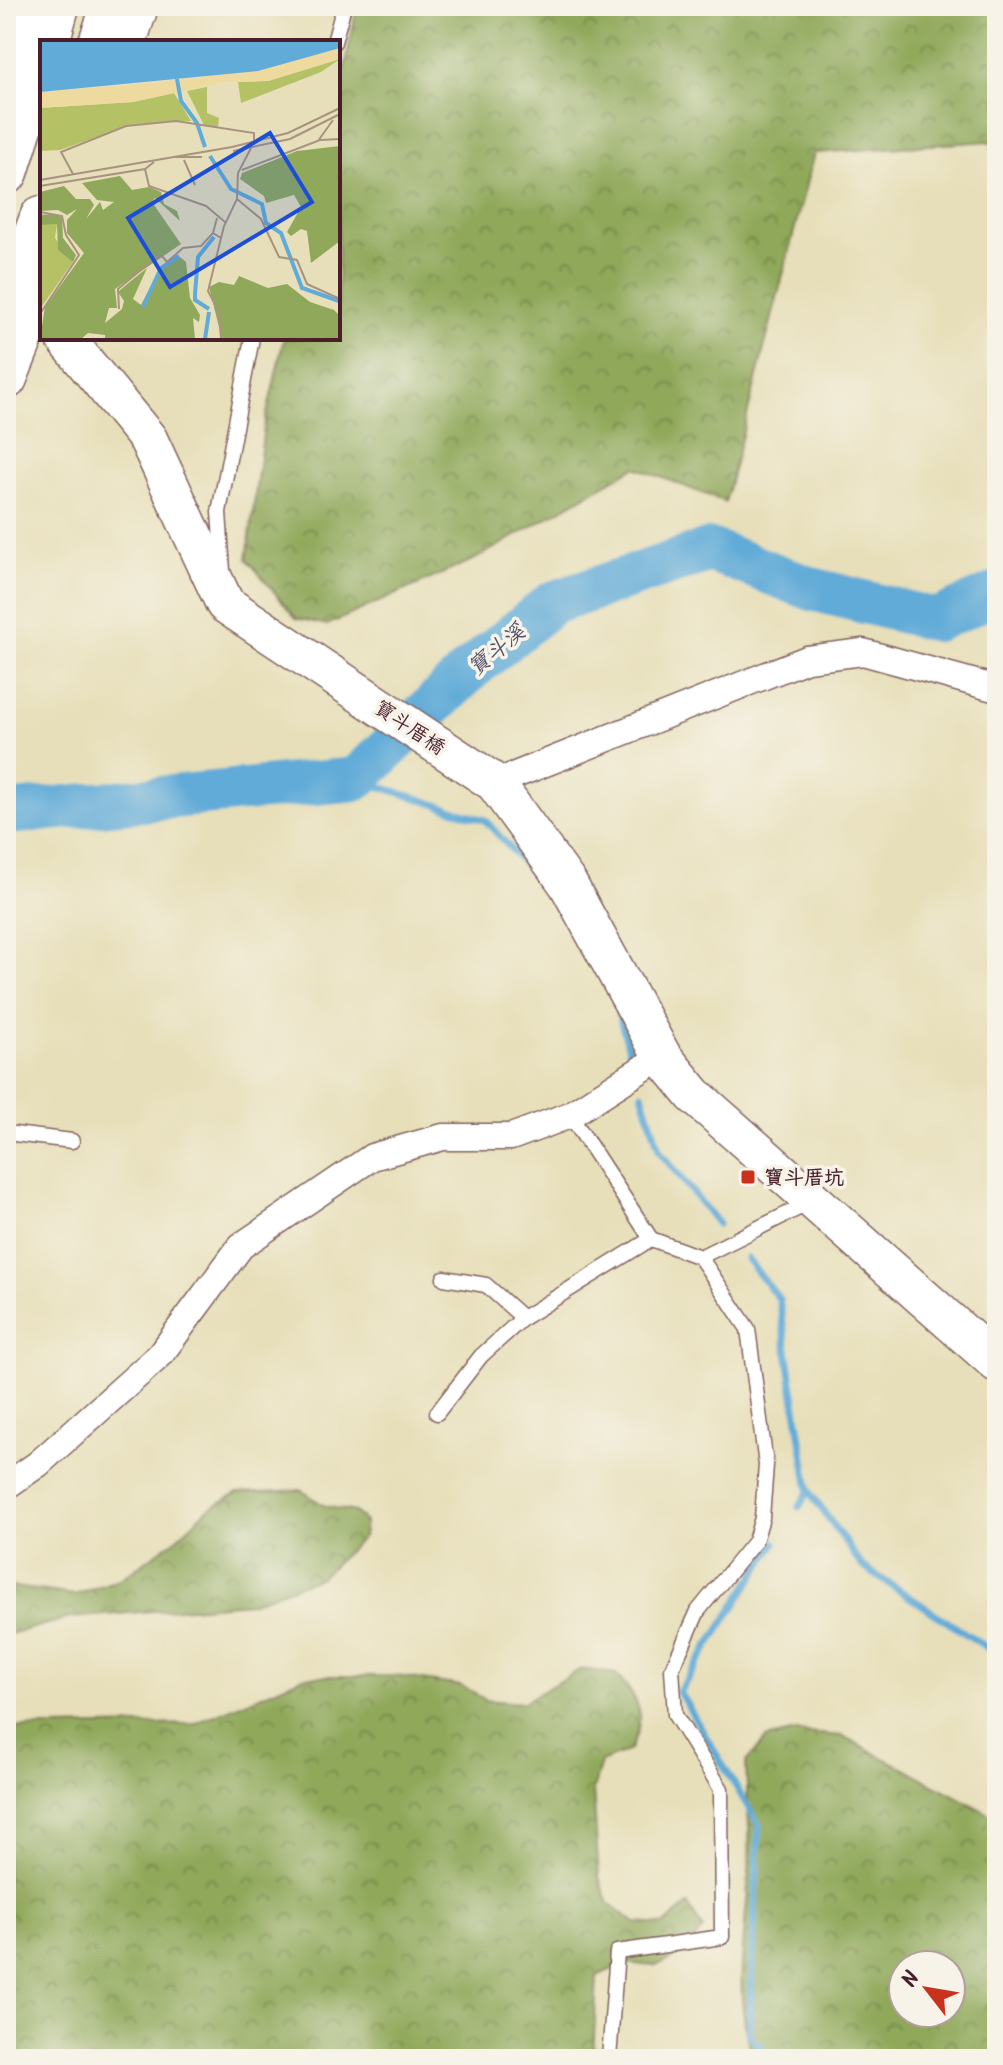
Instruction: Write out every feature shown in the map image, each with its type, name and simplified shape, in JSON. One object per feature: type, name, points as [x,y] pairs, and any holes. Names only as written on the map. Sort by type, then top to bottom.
[{"type":"highway","points":[[48,40],[57,6]]},
{"type":"highway","points":[[102,40],[114,6]]},
{"type":"highway","points":[[6,172],[40,64]]},
{"type":"highway","points":[[32,304],[40,235]]},
{"type":"main road","points":[[6,98],[36,6]]},
{"type":"main road","points":[[126,40],[137,6]]},
{"type":"main road","points":[[6,378],[32,304]]},
{"type":"street","points":[[67,340],[148,439],[225,604]]},
{"type":"street","name":"寶斗厝橋","points":[[225,604],[491,781]]},
{"type":"street","points":[[997,689],[863,652],[807,659],[491,781],[568,884],[662,1056],[694,1095],[997,1363]]},
{"type":"street","points":[[6,1486],[38,1464],[160,1355],[241,1246],[372,1157],[443,1137],[511,1137],[570,1115],[662,1056]]},
{"type":"lane","points":[[335,40],[344,6]]},
{"type":"lane","points":[[225,604],[219,512],[252,340]]},
{"type":"lane","points":[[570,1115],[651,1239],[700,1257],[748,1329],[766,1465],[762,1518],[755,1541],[698,1611],[672,1669],[675,1715],[721,1789],[722,1937],[617,1952],[609,2059]]},
{"type":"lane","points":[[6,1133],[72,1141]]},
{"type":"lane","points":[[700,1257],[815,1200]]},
{"type":"lane","points":[[437,1413],[481,1356],[523,1318],[651,1239]]},
{"type":"lane","points":[[444,1278],[486,1285],[523,1318]]},
{"type":"green space","points":[[357,6],[997,6],[997,151],[989,141],[814,153],[725,502],[635,467],[477,558],[327,625],[296,618],[247,559],[264,427],[284,340],[340,340],[340,93]]},
{"type":"green space","points":[[301,1490],[325,1506],[355,1512],[365,1522],[363,1537],[321,1577],[249,1603],[70,1618],[6,1635],[6,1586],[75,1595],[120,1579],[174,1541],[208,1509],[237,1493]]},
{"type":"green space","points":[[581,1669],[616,1674],[639,1709],[640,1718],[630,1750],[601,1762],[593,1790],[599,1877],[609,1904],[636,1923],[664,1925],[688,1905],[703,1929],[683,1954],[655,1966],[625,1963],[597,1976],[593,2059],[6,2059],[6,1728],[194,1724],[306,1676],[397,1676],[461,1686],[486,1700],[522,1703]]},
{"type":"green space","points":[[796,1732],[843,1736],[997,1818],[997,2059],[754,2059],[742,1995],[750,1856],[746,1762],[766,1739]]},
{"type":"waterway","name":"寶斗溪","points":[[6,813],[356,779],[470,670],[552,603],[710,550],[812,589],[936,620],[997,593]]},
{"type":"waterway","points":[[356,779],[485,820],[556,899]]},
{"type":"waterway","points":[[618,1012],[630,1052]]},
{"type":"waterway","points":[[642,1093],[660,1152],[718,1224]]},
{"type":"waterway","points":[[747,1259],[779,1299],[809,1491],[862,1566],[997,1654]]},
{"type":"waterway","points":[[799,1507],[809,1491]]},
{"type":"waterway","points":[[775,1543],[679,1692],[759,1825],[749,2036],[775,2059]]},
{"type":"place","name":"寶斗厝坑","points":[[748,1177]]}]
